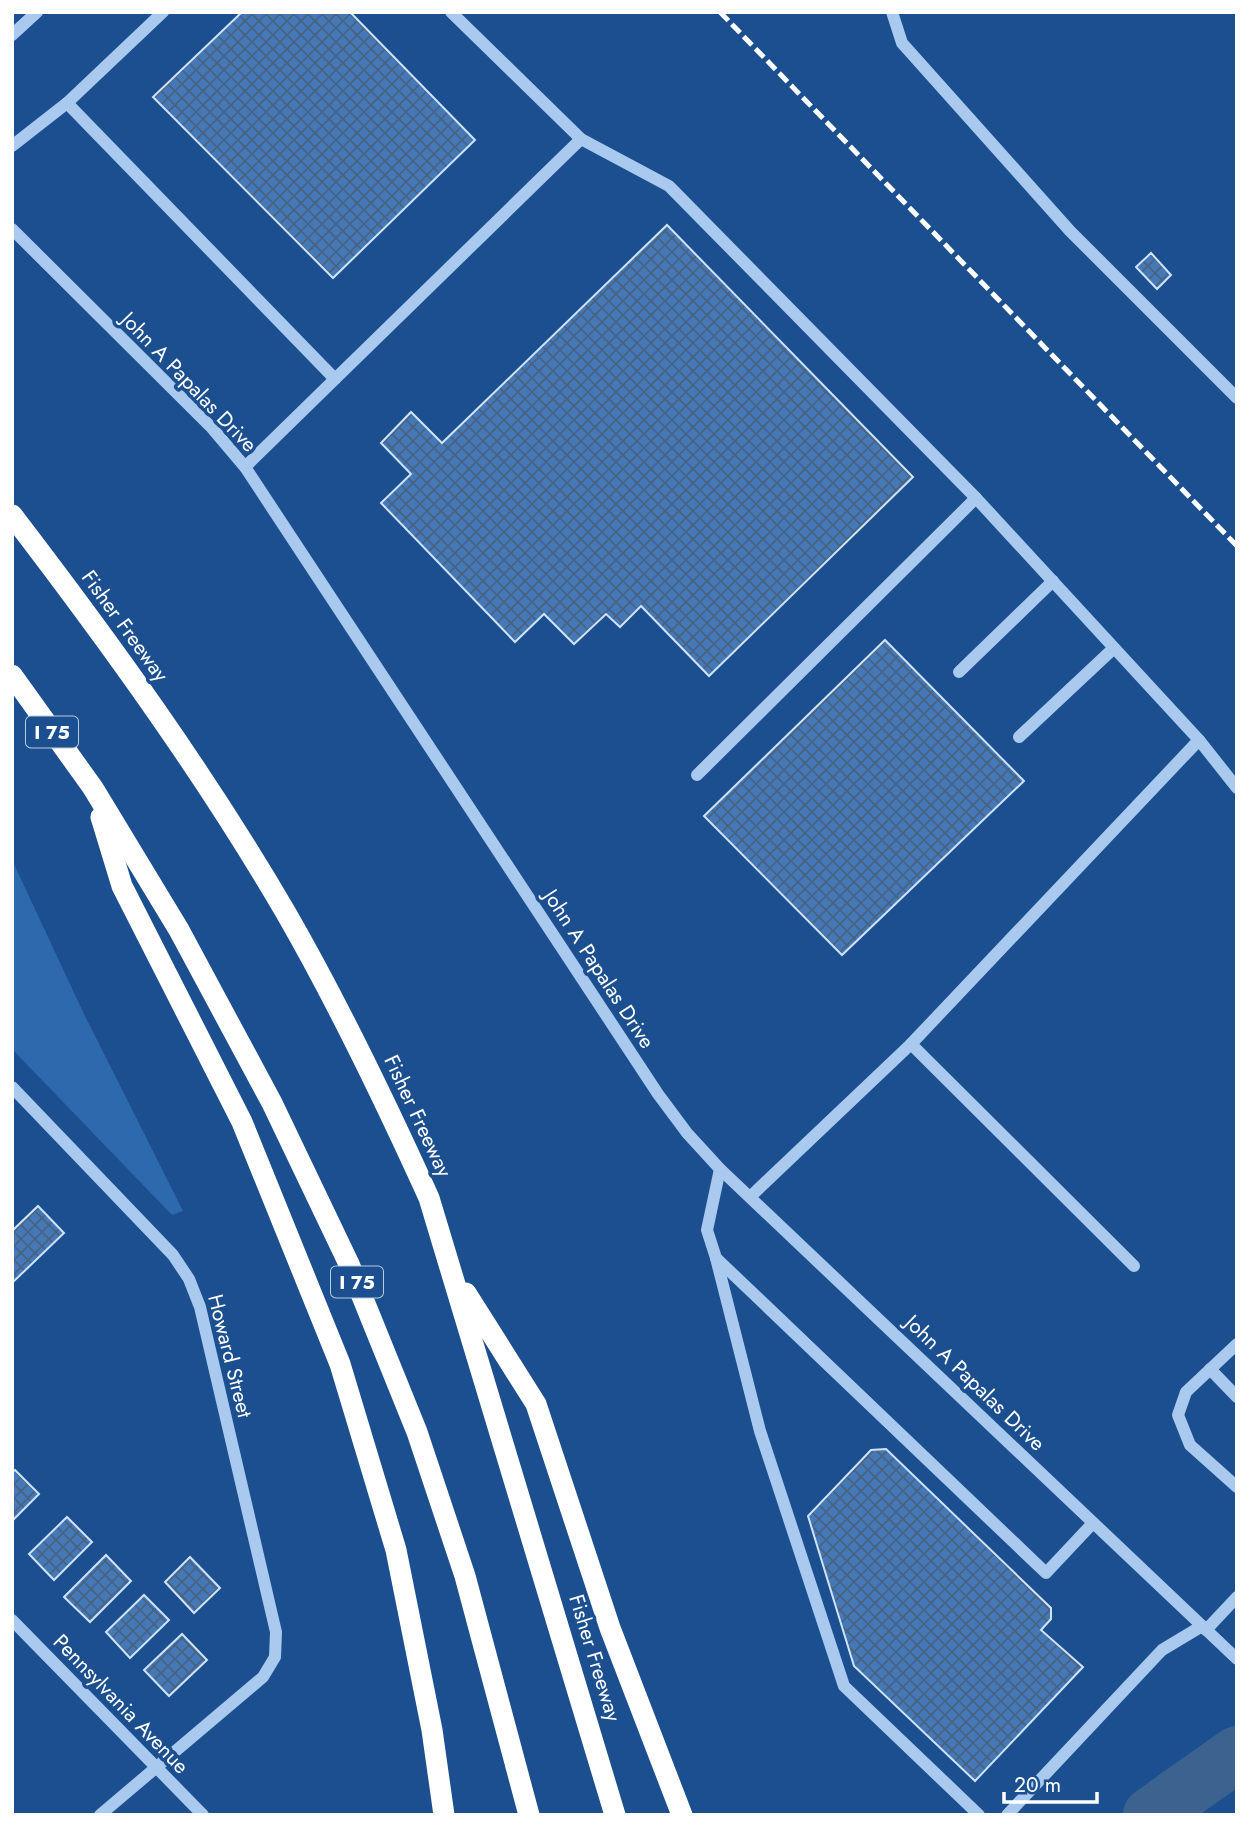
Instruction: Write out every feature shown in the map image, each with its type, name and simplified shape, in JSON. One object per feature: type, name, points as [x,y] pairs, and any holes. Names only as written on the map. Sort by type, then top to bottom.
[{"type":"highway","name":"Fisher Freeway","points":[[12,515],[164,722],[286,914],[392,1115],[429,1198],[615,1815]]},
{"type":"highway","name":"I 75","points":[[12,676],[93,788],[179,930],[272,1103],[349,1264],[417,1432],[465,1576],[529,1815]]},
{"type":"highway","points":[[93,788],[122,886],[242,1122],[340,1364],[396,1550],[432,1730],[444,1815]]},
{"type":"highway","points":[[450,1267],[536,1404],[610,1628],[682,1815]]},
{"type":"street","points":[[12,35],[37,12]]},
{"type":"street","points":[[12,146],[67,103],[163,12]]},
{"type":"street","points":[[451,12],[581,139],[668,186],[976,498],[1199,740],[1237,788]]},
{"type":"street","points":[[892,12],[902,43],[1042,200],[1237,398]]},
{"type":"street","points":[[67,103],[335,379]]},
{"type":"street","points":[[245,467],[581,139]]},
{"type":"street","name":"John A Papalas Drive","points":[[12,229],[212,428],[245,467],[658,1094],[687,1133],[720,1169],[1237,1659]]},
{"type":"street","points":[[697,775],[976,498]]},
{"type":"street","points":[[959,672],[1053,581]]},
{"type":"street","points":[[1020,737],[1114,648]]},
{"type":"street","points":[[751,1196],[911,1044],[1199,740]]},
{"type":"street","points":[[911,1044],[1134,1266]]},
{"type":"street","name":"Howard Street","points":[[12,1087],[173,1255],[189,1279],[200,1307],[276,1632],[275,1657],[263,1677],[156,1766]]},
{"type":"street","points":[[720,1169],[707,1230],[760,1431],[844,1686],[979,1815]]},
{"type":"street","points":[[716,1258],[1046,1573],[1093,1523]]},
{"type":"street","points":[[1237,1343],[1186,1392],[1178,1415],[1190,1445],[1237,1487]]},
{"type":"street","points":[[1210,1369],[1237,1397]]},
{"type":"street","points":[[1007,1815],[1162,1650],[1204,1628],[1237,1597]]},
{"type":"street","name":"Pennsylvania Avenue","points":[[12,1620],[203,1815]]},
{"type":"street","points":[[100,1815],[156,1766]]},
{"type":"shaded area","points":[[12,860],[84,1014],[183,1211],[172,1215],[12,1049]]},
{"type":"building","points":[[242,12],[350,12],[475,140],[333,278],[153,97]]},
{"type":"building","points":[[667,225],[913,477],[709,676],[641,606],[620,627],[606,614],[574,644],[544,614],[515,642],[381,503],[411,474],[381,443],[411,412],[442,443]]},
{"type":"building","points":[[1151,253],[1171,275],[1157,289],[1136,267]]},
{"type":"building","points":[[885,640],[1024,781],[842,955],[704,816]]},
{"type":"building","points":[[38,1206],[64,1233],[12,1283],[12,1231]]},
{"type":"building","points":[[886,1449],[1051,1608],[1051,1619],[1041,1630],[1083,1667],[975,1781],[854,1666],[808,1516],[871,1450]]},
{"type":"building","points":[[15,1470],[39,1494],[12,1521],[12,1472]]},
{"type":"building","points":[[67,1517],[92,1542],[54,1580],[29,1554]]},
{"type":"building","points":[[106,1555],[131,1581],[90,1622],[64,1597]]},
{"type":"building","points":[[190,1557],[220,1588],[194,1613],[165,1582]]},
{"type":"building","points":[[144,1595],[169,1620],[130,1658],[106,1632]]},
{"type":"building","points":[[182,1634],[207,1660],[169,1696],[144,1670]]},
{"type":"waterway","points":[[1151,1815],[1237,1754]]},
{"type":"railway","points":[[720,12],[1237,546]]}]
